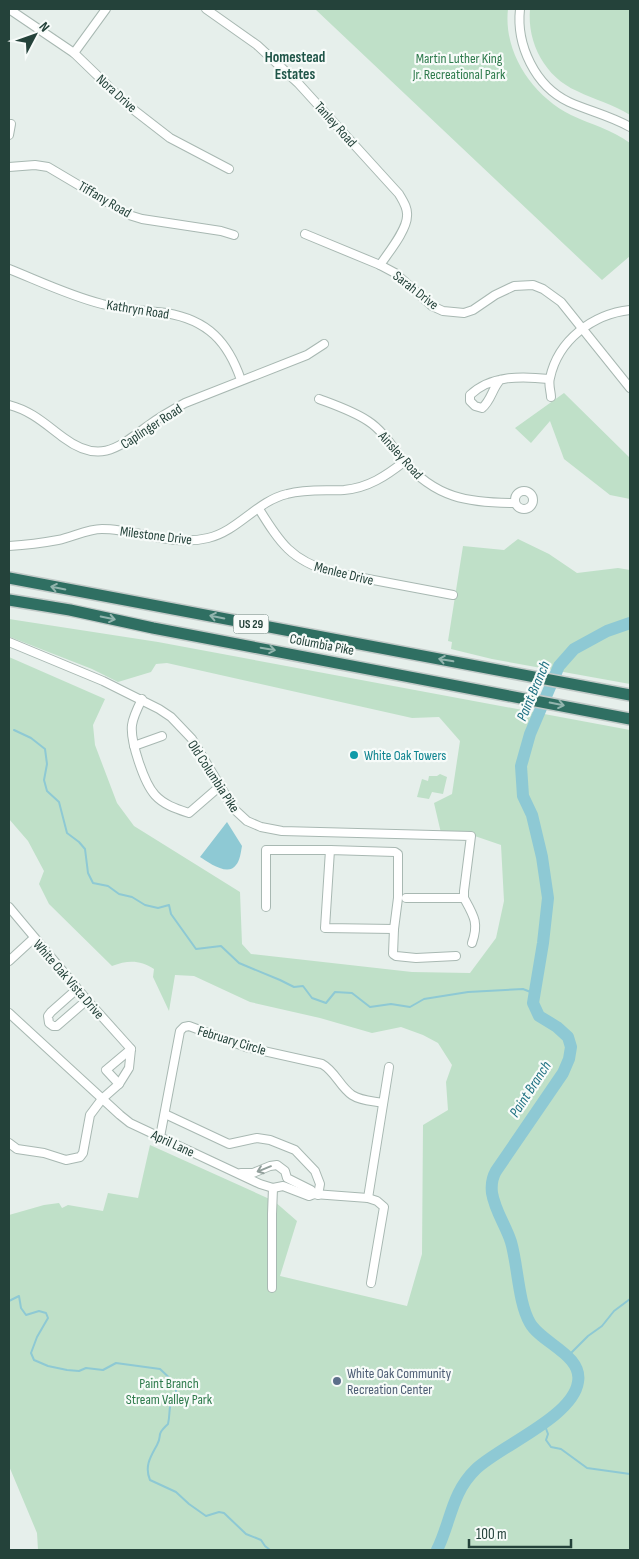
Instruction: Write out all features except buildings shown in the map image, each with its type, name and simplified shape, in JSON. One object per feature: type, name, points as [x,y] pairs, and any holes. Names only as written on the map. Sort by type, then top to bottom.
[{"type":"highway","name":"Columbia Pike","points":[[9,578],[630,695]]},
{"type":"highway","name":"Columbia Pike","points":[[9,600],[630,718]]},
{"type":"street","name":"Nora Drive","points":[[9,9],[74,53],[130,107],[170,138],[229,169]]},
{"type":"street","points":[[74,53],[106,9]]},
{"type":"street","name":"Tanley Road","points":[[206,9],[257,45],[298,83],[399,194],[406,206],[408,217],[404,227],[380,265]]},
{"type":"street","points":[[520,9],[520,34],[524,51],[532,67],[551,90],[568,102],[630,127]]},
{"type":"street","points":[[9,135],[11,124]]},
{"type":"street","points":[[9,158],[9,167]]},
{"type":"street","name":"Tiffany Road","points":[[9,167],[35,165],[48,167],[128,215],[142,219],[221,230],[234,235]]},
{"type":"street","name":"Sarah Drive","points":[[305,234],[395,273],[409,283],[432,306],[453,313],[464,313],[473,310],[495,295],[514,286],[533,286],[543,289],[561,302],[630,388]]},
{"type":"street","name":"Kathryn Road","points":[[9,269],[102,304],[126,309],[166,313],[197,322],[227,348],[241,380]]},
{"type":"street","points":[[551,397],[549,380],[559,355],[571,338],[593,321],[606,315],[630,310]]},
{"type":"street","name":"Caplinger Road","points":[[9,405],[23,408],[72,444],[87,450],[102,451],[115,448],[127,442],[166,413],[185,403],[300,358],[324,344]]},
{"type":"street","points":[[500,380],[526,376],[549,380]]},
{"type":"street","name":"Ainsley Road","points":[[319,399],[352,412],[368,421],[381,432],[425,482],[443,493],[480,502],[516,503]]},
{"type":"street","name":"Milestone Drive","points":[[9,546],[58,540],[101,529],[171,539],[192,540],[208,538],[235,526],[270,500],[284,494],[305,490],[358,488],[386,476],[405,461]]},
{"type":"street","name":"Menlee Drive","points":[[259,509],[287,549],[301,560],[315,567],[331,572],[453,595]]},
{"type":"street","name":"Old Columbia Pike","points":[[9,642],[55,660],[142,699],[159,709],[192,739],[219,787],[234,809],[247,822],[282,831],[471,836],[464,898]]},
{"type":"street","points":[[142,699],[132,725],[134,746],[145,778],[155,795],[172,807],[190,813],[219,787]]},
{"type":"street","points":[[134,746],[162,736]]},
{"type":"street","points":[[365,850],[366,834]]},
{"type":"street","points":[[266,907],[266,850],[365,850],[395,852],[398,854],[398,898],[393,954],[416,958],[456,956]]},
{"type":"street","points":[[330,850],[325,928],[394,929]]},
{"type":"street","points":[[406,898],[464,898],[476,919],[472,943]]},
{"type":"street","name":"White Oak Vista Drive","points":[[9,907],[77,989],[131,1049]]},
{"type":"street","points":[[9,961],[34,938]]},
{"type":"street","points":[[77,989],[51,1012],[47,1019],[49,1022],[53,1026],[57,1026],[87,1000]]},
{"type":"street","name":"April Lane","points":[[9,1013],[130,1123],[260,1184],[274,1188]]},
{"type":"street","name":"February Circle","points":[[160,1137],[180,1031],[184,1027],[189,1026],[246,1047],[322,1064],[327,1067],[350,1094],[357,1098],[383,1103]]},
{"type":"street","points":[[119,1084],[106,1070],[131,1049]]},
{"type":"street","points":[[9,1143],[16,1149],[44,1153],[66,1160],[80,1157],[83,1153],[90,1115],[102,1099],[119,1084],[130,1068],[131,1049]]},
{"type":"street","points":[[368,1198],[390,1067]]},
{"type":"street","points":[[165,1114],[229,1144],[256,1138],[270,1140],[295,1150],[315,1171],[320,1184],[316,1195]]},
{"type":"street","points":[[236,1172],[253,1173],[276,1165],[285,1171],[285,1182]]},
{"type":"street","points":[[272,1288],[274,1188],[285,1182],[311,1190],[316,1195],[368,1198],[377,1201],[384,1207],[371,1283]]},
{"type":"green space","name":"Martin Luther King Jr. Recreational Park","points":[[315,9],[508,9],[510,41],[523,71],[533,85],[557,107],[616,134],[630,143],[630,256],[602,280]]},
{"type":"green space","name":"Martin Luther King Jr. Recreational Park","points":[[530,9],[630,9],[630,115],[566,85],[547,68],[535,46],[530,22]]},
{"type":"green space","points":[[564,393],[630,458],[630,499],[610,495],[564,459],[550,421],[531,443],[515,428]]},
{"type":"green space","points":[[518,539],[549,554],[577,573],[618,568],[630,570],[630,684],[492,659],[451,649],[452,642],[448,641],[463,546],[504,550]]},
{"type":"green space","name":"Paint Branch Stream Valley Park","points":[[9,619],[158,642],[630,730],[630,1550],[38,1550],[37,1533],[9,1466],[9,1215],[44,1205],[59,1203],[62,1208],[68,1205],[103,1211],[108,1193],[138,1198],[150,1145],[274,1201],[297,1221],[280,1276],[407,1306],[422,1254],[423,1125],[448,1110],[446,1082],[452,1065],[438,1043],[401,1027],[372,1033],[320,1018],[250,1002],[194,976],[175,975],[169,1011],[153,977],[154,969],[134,962],[112,966],[49,904],[39,884],[44,871],[28,841],[9,819],[9,657],[105,699],[93,725],[95,745],[117,803],[134,826],[240,892],[242,944],[251,954],[412,972],[470,973],[496,938],[504,901],[501,845],[466,833],[441,833],[434,803],[452,794],[460,741],[439,717],[412,718],[167,663],[156,664],[151,672],[118,682],[92,669],[10,637]]},
{"type":"green space","points":[[440,774],[447,777],[443,794],[432,792],[429,799],[417,797],[422,779],[428,781],[429,776]]},
{"type":"water","points":[[227,822],[242,846],[237,863],[228,870],[213,865],[200,857]]},
{"type":"waterway","name":"Paint Branch","points":[[437,1550],[456,1498],[468,1478],[487,1460],[550,1419],[573,1395],[578,1382],[578,1373],[574,1364],[535,1330],[526,1314],[511,1242],[496,1206],[492,1193],[492,1184],[496,1171],[563,1073],[569,1059],[571,1047],[568,1037],[557,1027],[539,1016],[533,1003],[548,898],[542,857],[532,815],[523,796],[521,766],[530,734],[559,666],[574,649],[607,631],[630,623]]},
{"type":"waterway","points":[[14,730],[31,738],[45,749],[47,764],[44,780],[47,791],[59,802],[67,833],[85,849],[88,873],[93,883],[108,886],[119,894],[132,897],[145,905],[158,908],[169,905],[171,914],[196,949],[221,946],[239,963],[294,987],[303,986],[312,998],[326,1003],[335,992],[352,993],[370,1007],[391,1004],[410,1007],[424,999],[468,992],[523,989],[533,993]]},
{"type":"waterway","points":[[9,1301],[19,1296],[21,1308],[26,1315],[39,1311],[46,1313],[48,1318],[37,1337],[31,1353],[34,1360],[48,1366],[79,1371],[86,1368],[103,1370],[116,1363],[160,1369],[176,1384],[176,1394],[170,1405],[168,1424],[160,1433],[159,1441],[149,1461],[148,1475],[150,1480],[176,1492],[206,1516],[219,1512],[224,1513],[246,1534],[261,1540],[270,1550]]},
{"type":"waterway","points":[[567,1357],[588,1336],[602,1326],[614,1311],[630,1299]]},
{"type":"waterway","points":[[544,1423],[548,1434],[546,1440],[551,1447],[561,1449],[587,1468],[630,1474]]},
{"type":"place","name":"White Oak Towers","points":[[354,755]]},
{"type":"place","name":"White Oak Community Recreation Center","points":[[337,1381]]},
{"type":"district","name":"Homestead Estates","points":[[295,66]]}]
